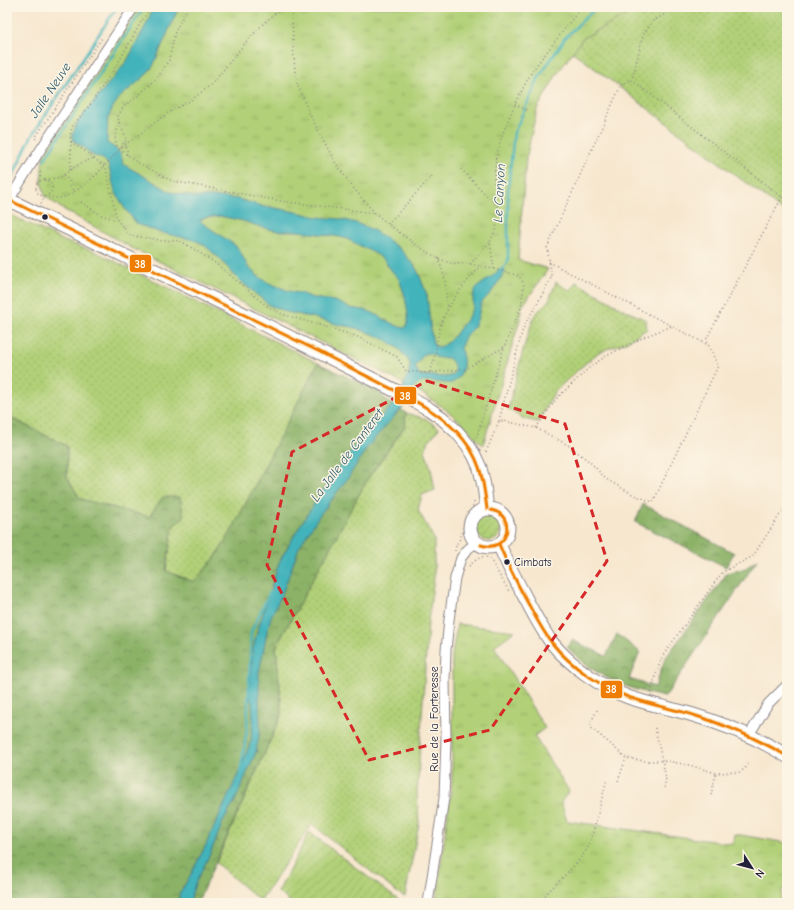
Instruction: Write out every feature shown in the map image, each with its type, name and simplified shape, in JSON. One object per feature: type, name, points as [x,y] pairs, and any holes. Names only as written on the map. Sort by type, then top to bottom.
[{"type":"main road","points":[[8,200],[224,304],[417,402],[442,418],[457,432],[471,449],[480,468],[487,509]]},
{"type":"main road","points":[[487,509],[499,512],[504,516],[508,528],[503,540],[499,544],[487,547],[476,542],[470,532],[470,526],[476,515],[487,509]]},
{"type":"main road","points":[[499,544],[510,569],[536,618],[552,643],[584,673],[599,683],[626,696],[718,722],[749,735],[787,756]]},
{"type":"street","points":[[8,200],[134,7]]},
{"type":"street","name":"Rue de la Forteresse","points":[[428,903],[444,798],[446,739],[445,673],[449,620],[455,578],[461,558],[476,542]]},
{"type":"street","points":[[749,735],[768,704],[787,685]]},
{"type":"path","points":[[70,170],[70,136],[72,127],[93,101],[120,60],[151,7]]},
{"type":"path","points":[[128,155],[127,149],[123,143],[127,140],[118,116],[128,102],[134,100],[156,79],[169,60],[175,32],[188,7]]},
{"type":"path","points":[[293,7],[293,46],[296,82],[309,113],[336,164],[355,190],[375,213],[388,224],[412,242],[438,258],[450,262],[481,266],[519,276],[524,284],[521,308],[504,347],[475,442]]},
{"type":"path","points":[[470,264],[490,242],[496,229],[497,206],[494,180],[496,158],[502,135],[515,104],[532,71],[577,13],[585,7]]},
{"type":"path","points":[[632,80],[643,35],[653,21],[678,7]]},
{"type":"path","points":[[94,158],[79,164],[60,177],[38,182],[35,187],[37,193],[41,196],[60,198],[82,187],[97,174],[122,147],[168,113],[191,100],[212,84],[264,22],[279,10],[292,12]]},
{"type":"path","points":[[632,80],[787,201]]},
{"type":"path","points":[[484,458],[499,421],[522,332],[552,276],[547,248],[621,85],[632,80]]},
{"type":"path","points":[[515,104],[528,111]]},
{"type":"path","points":[[119,122],[114,139],[117,146],[135,161],[172,181],[288,202],[375,213]]},
{"type":"path","points":[[71,142],[106,168],[117,220]]},
{"type":"path","points":[[461,169],[497,206]]},
{"type":"path","points":[[388,224],[434,174]]},
{"type":"path","points":[[64,175],[72,184],[69,186],[74,191]]},
{"type":"path","points":[[45,180],[50,182],[52,187],[51,193],[45,196]]},
{"type":"path","points":[[499,421],[536,428],[568,445],[590,462],[606,479],[634,495],[653,502],[718,366],[706,340],[782,197]]},
{"type":"path","points":[[81,202],[101,215],[117,220],[132,236],[162,241],[174,240],[184,243],[214,262],[267,306],[282,314],[356,336],[397,357],[406,371],[429,373],[465,369],[504,347]]},
{"type":"path","points":[[490,242],[494,269]]},
{"type":"path","points":[[438,258],[445,278],[447,309]]},
{"type":"path","points":[[549,262],[708,345]]},
{"type":"path","points":[[429,373],[433,365],[436,344],[447,309],[462,287],[481,266]]},
{"type":"path","points":[[536,428],[556,399],[590,367],[606,356],[646,336],[672,326]]},
{"type":"path","points":[[460,539],[465,522],[474,505],[474,498]]},
{"type":"path","points":[[648,702],[662,657],[723,572],[753,556],[787,504]]},
{"type":"path","points":[[477,559],[488,557],[510,594]]},
{"type":"path","points":[[598,710],[591,722],[591,728],[607,740],[626,758],[689,765],[716,773],[739,772],[745,769],[749,761]]},
{"type":"path","points":[[655,728],[666,778],[664,788]]},
{"type":"path","points":[[618,781],[626,758]]},
{"type":"path","points":[[711,796],[716,773]]},
{"type":"path","points":[[543,903],[544,897],[547,893],[585,852],[592,837],[607,779]]},
{"type":"highlighted area","points":[[427,381],[565,424],[607,561],[490,730],[369,760],[267,565],[292,452]]},
{"type":"green space","points":[[139,7],[645,7],[636,10],[583,38],[557,74],[537,109],[526,159],[518,260],[548,269],[521,308],[522,312],[483,445],[463,424],[417,390],[414,391],[403,385],[403,383],[130,247],[61,208],[45,196],[41,180],[43,155]]},
{"type":"green space","points":[[645,7],[787,7],[787,214],[573,52],[583,38],[636,10]]},
{"type":"green space","points":[[7,213],[64,241],[96,252],[318,363],[231,532],[215,558],[194,582],[166,571],[173,526],[163,497],[149,517],[80,499],[67,477],[67,446],[7,416]]},
{"type":"green space","points":[[556,282],[570,291],[576,282],[621,308],[646,320],[647,329],[626,342],[599,352],[580,368],[555,391],[538,422],[524,419],[508,409],[523,350],[534,316],[549,300]]},
{"type":"green space","points":[[318,363],[379,392],[387,401],[406,413],[405,426],[367,480],[276,647],[282,714],[198,903],[7,903],[7,416],[67,446],[67,477],[80,499],[149,517],[163,497],[180,497],[184,517],[173,526],[166,571],[194,582],[215,558],[231,532]]},
{"type":"green space","points":[[406,413],[426,419],[439,428],[428,442],[425,450],[431,469],[435,490],[422,495],[418,510],[434,539],[434,578],[428,622],[417,794],[419,823],[405,897],[395,891],[312,824],[260,901],[216,863],[282,714],[276,647],[367,480],[405,426]]},
{"type":"green space","points":[[643,504],[734,553],[726,567],[635,522]]},
{"type":"green space","points":[[489,515],[498,519],[502,528],[498,537],[489,541],[480,537],[476,528],[480,519]]},
{"type":"green space","points":[[758,559],[665,697],[615,682],[585,664],[567,647],[572,640],[606,656],[617,634],[640,652],[629,679],[655,687],[665,659],[727,573],[746,568]]},
{"type":"green space","points":[[457,624],[515,631],[494,646],[545,728],[534,736],[569,791],[561,802],[567,821],[733,844],[735,834],[787,843],[787,886],[782,890],[781,903],[436,903],[452,781],[452,655]]},
{"type":"green space","points":[[309,832],[402,903],[292,903],[278,892]]},
{"type":"water","points":[[153,7],[179,7],[153,66],[145,76],[120,97],[108,118],[107,143],[118,151],[123,164],[171,192],[195,197],[222,197],[238,199],[265,207],[317,217],[340,219],[356,223],[373,230],[401,250],[414,265],[419,274],[427,295],[431,332],[433,343],[436,347],[447,343],[468,317],[473,307],[473,296],[476,288],[495,274],[499,269],[506,270],[491,293],[481,304],[478,318],[474,327],[466,335],[460,348],[463,358],[463,367],[459,376],[452,383],[428,381],[416,385],[401,410],[366,449],[348,478],[319,516],[299,547],[284,589],[271,617],[267,631],[259,673],[260,731],[256,752],[235,801],[222,824],[211,852],[195,884],[190,903],[178,903],[180,893],[205,847],[241,768],[251,741],[253,720],[252,703],[249,695],[253,648],[279,563],[301,524],[343,461],[364,435],[399,398],[409,371],[410,363],[398,348],[373,334],[352,327],[286,312],[269,305],[238,279],[220,259],[203,244],[194,240],[158,232],[137,224],[125,209],[115,191],[108,164],[103,159],[92,155],[74,141],[72,136],[77,123],[128,59],[148,21]],"holes":[[[220,216],[278,231],[298,231],[340,237],[378,255],[385,261],[399,279],[405,296],[408,323],[405,328],[400,327],[371,312],[350,308],[335,301],[313,298],[269,283],[259,277],[248,267],[236,246],[200,220]],[[427,353],[438,358],[450,359],[453,363],[455,371],[453,375],[447,377],[420,375],[415,367],[424,354]]]},
{"type":"waterway","name":"Jalle Neuve","points":[[7,188],[31,137],[117,7]]},
{"type":"waterway","points":[[44,160],[144,7]]},
{"type":"waterway","name":"Le Canyon","points":[[500,271],[508,262],[508,190],[514,133],[538,79],[565,38],[596,7]]},
{"type":"waterway","name":"La Jalle de Canteret","points":[[240,774],[247,729],[251,632],[270,592]]},
{"type":"transit line","name":"38","points":[[7,199],[322,353],[432,411],[457,432],[476,458],[482,477],[487,509]]},
{"type":"transit line","name":"38","points":[[481,545],[491,546],[498,544],[506,533],[507,526],[504,519],[499,513],[491,510]]},
{"type":"transit line","name":"38","points":[[499,544],[517,583],[548,638],[577,668],[617,693],[643,702],[715,722],[752,737],[787,756]]},
{"type":"place","name":"Cimbats","points":[[507,562]]}]
